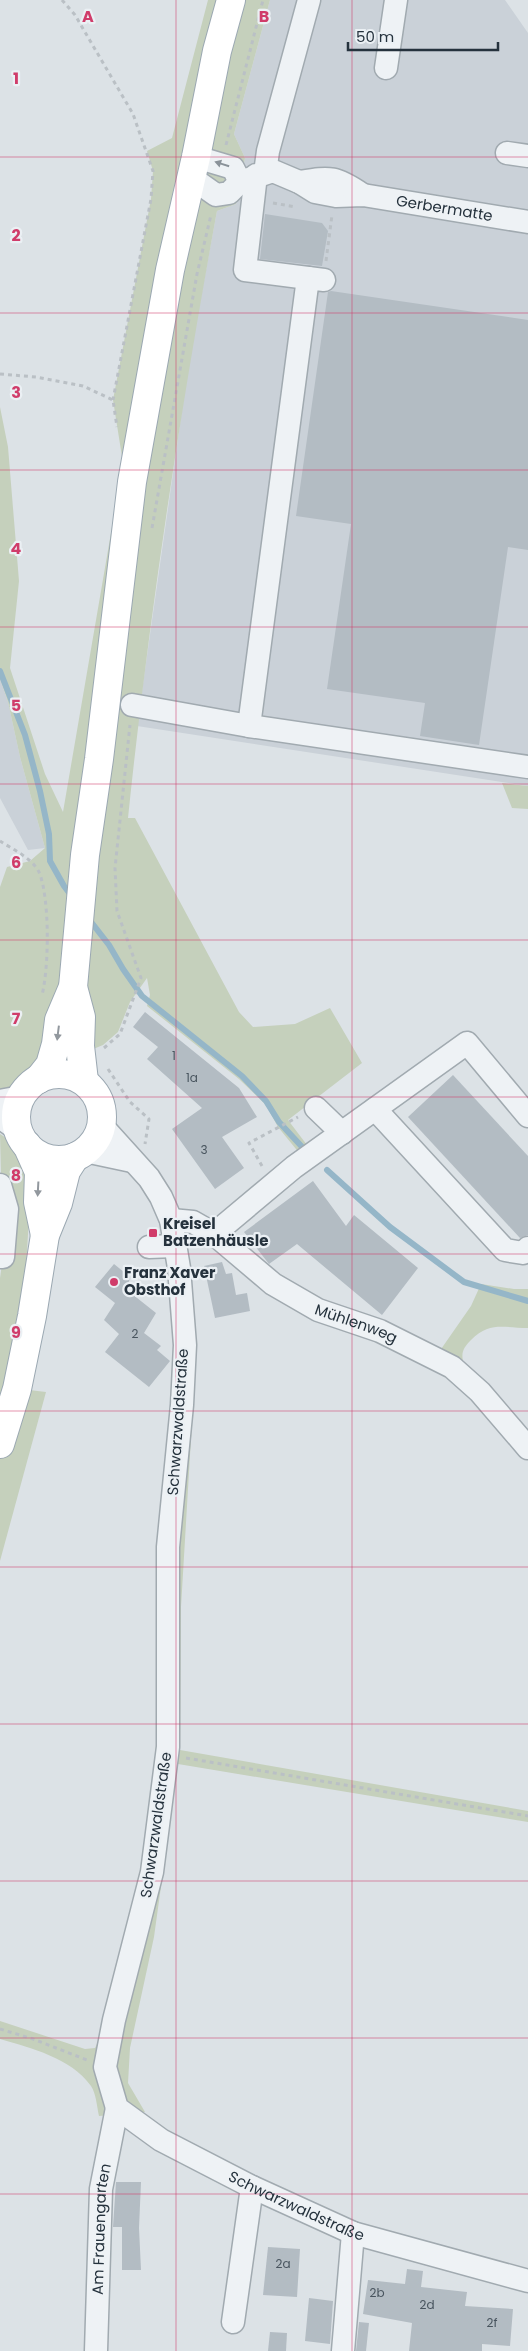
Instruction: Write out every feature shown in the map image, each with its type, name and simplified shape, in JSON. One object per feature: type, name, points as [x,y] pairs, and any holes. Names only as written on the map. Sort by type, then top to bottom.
[{"type":"main road","points":[[45,1235],[38,1202],[39,1172],[15,1131],[20,1092],[50,1065],[56,1044],[59,1020],[73,987],[85,855],[99,759],[132,482],[170,270],[194,167],[217,51],[231,0]]},
{"type":"main road","points":[[73,987],[92,1047],[84,1081]]},
{"type":"main road","points":[[0,1444],[17,1389],[32,1316],[45,1235],[58,1203],[66,1171],[80,1154],[92,1144],[102,1126],[102,1113],[99,1101],[93,1090],[84,1081],[66,1074],[48,1075],[20,1092]]},
{"type":"main road","points":[[15,1131],[34,1151],[49,1158],[58,1160],[80,1154]]},
{"type":"street","points":[[386,68],[396,0]]},
{"type":"street","points":[[194,167],[216,195],[229,193],[258,180],[287,128],[313,5]]},
{"type":"street","points":[[249,726],[316,279],[245,270],[258,180],[313,5]]},
{"type":"street","points":[[194,167],[223,164]]},
{"type":"street","name":"Gerbermatte","points":[[223,164],[258,180],[299,182],[327,178],[343,181],[363,195],[528,222]]},
{"type":"street","points":[[132,705],[249,726],[528,767]]},
{"type":"street","points":[[214,1234],[272,1184],[467,1043],[528,1116]]},
{"type":"street","points":[[316,1108],[342,1133]]},
{"type":"street","points":[[375,1109],[505,1250],[523,1253],[528,1248]]},
{"type":"street","name":"Schwarzwaldstraße","points":[[102,1126],[162,1197],[171,1220],[184,1344],[182,1405],[168,1547],[167,1755],[152,1872],[114,2020],[105,2067],[117,2108],[161,2140],[252,2187],[353,2233],[528,2281]]},
{"type":"street","points":[[80,1154],[134,1163]]},
{"type":"street","points":[[0,1185],[7,1209],[3,1257],[0,1257]]},
{"type":"street","name":"Mühlenweg","points":[[171,1220],[193,1222],[214,1234],[273,1284],[318,1310],[380,1331],[452,1367],[480,1392],[528,1448]]},
{"type":"street","points":[[149,1247],[175,1246]]},
{"type":"street","name":"Am Frauengarten","points":[[96,2351],[100,2189],[117,2108]]},
{"type":"street","points":[[233,2322],[252,2187]]},
{"type":"street","points":[[343,2351],[353,2233]]},
{"type":"path","points":[[62,0],[75,15],[133,114],[153,172],[151,199],[113,400],[118,432]]},
{"type":"path","points":[[223,164],[229,127],[263,0]]},
{"type":"path","points":[[258,180],[297,207]]},
{"type":"path","points":[[152,531],[197,274],[216,195]]},
{"type":"path","points":[[316,279],[333,213],[324,211]]},
{"type":"path","points":[[0,374],[83,386],[113,400]]},
{"type":"path","points":[[92,1047],[120,1034],[130,1002],[141,978],[117,911],[115,868],[132,705]]},
{"type":"path","points":[[0,841],[30,861],[39,872],[46,915],[47,942],[42,996]]},
{"type":"path","points":[[92,1047],[105,1055]]},
{"type":"path","points":[[106,1062],[108,1069],[130,1102],[149,1119],[145,1149],[134,1163]]},
{"type":"path","points":[[272,1184],[249,1143],[288,1122]]},
{"type":"path","points":[[167,1755],[528,1816]]},
{"type":"path","points":[[0,2029],[33,2039],[105,2067]]},
{"type":"shaded area","points":[[270,0],[505,0],[528,33],[528,786],[137,726],[189,361],[217,211],[236,204],[245,158],[234,134]]},
{"type":"shaded area","points":[[0,679],[8,702],[20,757],[45,848],[28,850],[0,798]]},
{"type":"green space","points":[[208,0],[270,0],[234,134],[245,158],[236,204],[217,211],[203,286],[156,590],[128,818],[135,818],[239,1012],[253,1027],[295,1024],[330,1008],[362,1063],[288,1120],[307,1145],[300,1154],[278,1127],[266,1105],[239,1079],[147,1006],[150,995],[147,978],[130,1002],[118,1032],[103,1045],[74,1057],[46,1053],[31,1075],[11,1093],[0,1090],[0,887],[7,867],[30,861],[45,848],[20,757],[8,702],[0,679],[0,407],[8,447],[19,581],[10,668],[45,774],[63,812],[123,463],[113,400],[151,199],[153,171],[147,151],[172,138]]},
{"type":"green space","points":[[502,783],[528,786],[528,809],[512,808]]},
{"type":"green space","points":[[0,1134],[11,1141],[25,1160],[31,1183],[26,1268],[4,1387],[46,1392],[0,1561],[0,1278],[3,1257]]},
{"type":"green space","points":[[481,1284],[528,1289],[528,1328],[498,1327],[485,1330],[469,1343],[462,1355],[463,1361],[521,1427],[430,1365],[471,1306]]},
{"type":"green space","points":[[193,1405],[181,1607],[180,1750],[528,1811],[528,1822],[178,1764],[154,1937],[130,2048],[128,2083],[145,2112],[99,2116],[93,2089],[83,2076],[50,2055],[0,2039],[0,2021],[85,2049],[95,2048],[100,2038],[146,1847],[156,1745],[158,1573]]},
{"type":"building","points":[[265,214],[322,223],[328,231],[322,266],[260,259]]},
{"type":"building","points":[[328,292],[528,320],[528,550],[508,547],[479,745],[420,736],[425,703],[327,689],[351,524],[296,516]]},
{"type":"building","points":[[145,1012],[239,1088],[257,1117],[222,1137],[244,1168],[215,1189],[172,1129],[202,1108],[147,1059],[158,1047],[133,1027]]},
{"type":"building","points":[[453,1075],[528,1156],[528,1235],[520,1238],[408,1117]]},
{"type":"building","points":[[313,1181],[346,1226],[354,1215],[418,1268],[382,1315],[297,1244],[269,1264],[244,1232]]},
{"type":"building","points":[[222,1262],[226,1274],[232,1273],[236,1295],[247,1293],[250,1311],[215,1318],[204,1266]]},
{"type":"building","points":[[114,1264],[130,1277],[127,1290],[156,1313],[144,1333],[161,1346],[157,1350],[170,1361],[149,1387],[105,1352],[119,1334],[104,1320],[115,1303],[95,1287]]},
{"type":"building","points":[[116,2182],[141,2182],[139,2228],[141,2270],[122,2270],[122,2227],[113,2227]]},
{"type":"building","points":[[268,2247],[300,2249],[297,2297],[263,2295]]},
{"type":"building","points":[[407,2269],[423,2271],[421,2287],[467,2292],[465,2306],[513,2309],[510,2346],[482,2344],[482,2351],[409,2351],[412,2323],[363,2314],[368,2280],[405,2284]]},
{"type":"building","points":[[309,2298],[333,2301],[330,2344],[305,2341]]},
{"type":"building","points":[[359,2322],[369,2323],[366,2351],[356,2351]]},
{"type":"building","points":[[270,2332],[287,2333],[286,2351],[268,2351]]},
{"type":"waterway","points":[[0,671],[25,735],[40,791],[49,834],[50,861],[73,898]]},
{"type":"waterway","points":[[88,918],[109,945],[142,996],[242,1076],[266,1101],[279,1122],[304,1149]]},
{"type":"waterway","points":[[327,1170],[390,1227],[464,1282],[528,1301]]},
{"type":"place","name":"Kreisel Batzenhäusle","points":[[153,1233]]},
{"type":"place","name":"Franz Xaver Obsthof","points":[[114,1282]]}]
